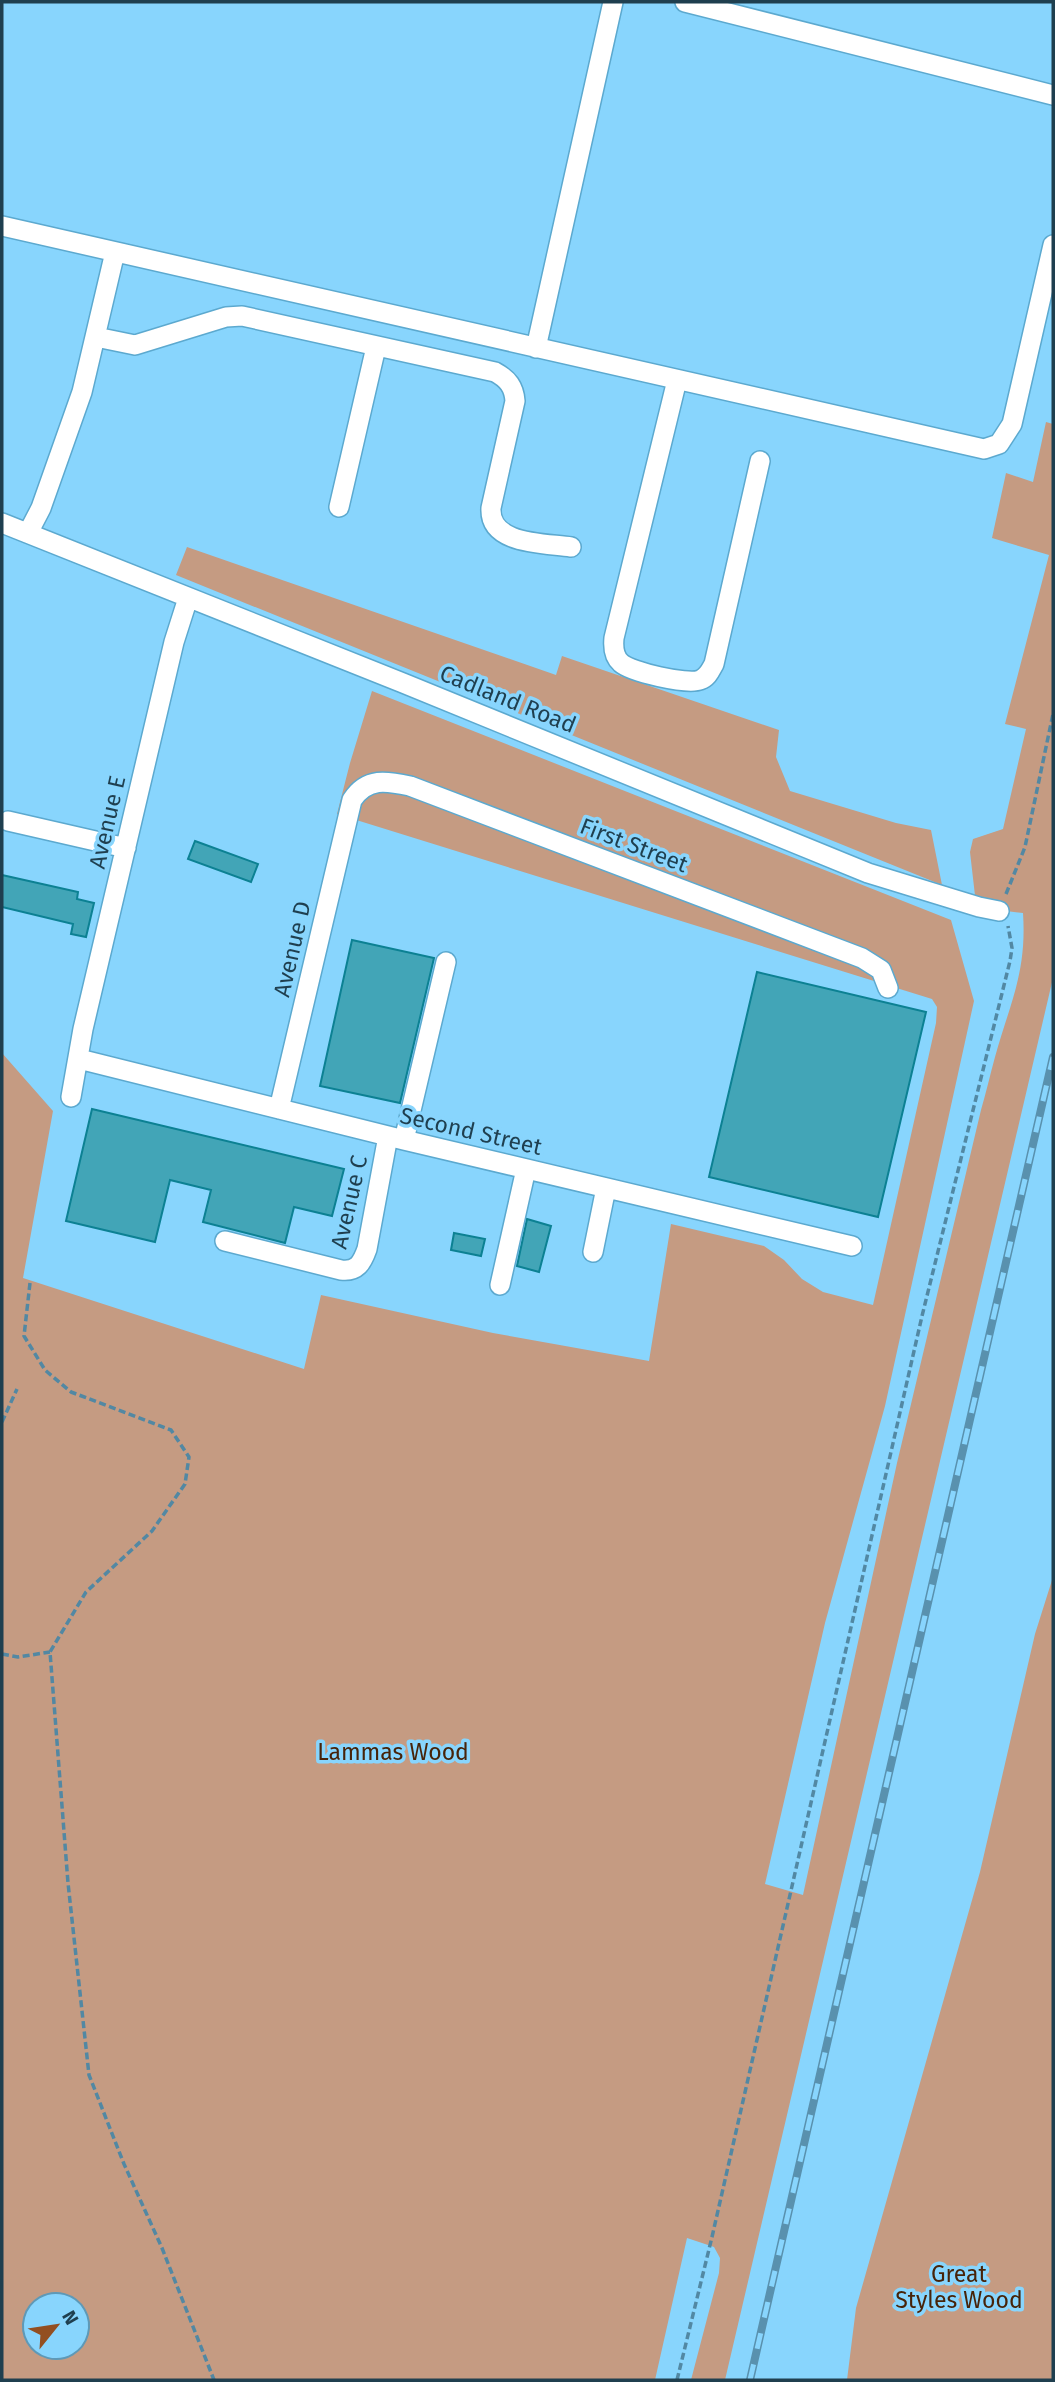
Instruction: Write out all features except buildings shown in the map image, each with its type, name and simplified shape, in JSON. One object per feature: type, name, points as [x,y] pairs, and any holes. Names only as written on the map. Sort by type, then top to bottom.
[{"type":"street","points":[[536,348],[614,2]]},
{"type":"street","points":[[685,2],[1053,94]]},
{"type":"street","points":[[2,226],[977,449],[991,448],[999,444],[1012,424],[1053,245]]},
{"type":"street","points":[[27,533],[44,500],[82,392],[115,252]]},
{"type":"street","points":[[96,337],[135,345],[226,317],[242,316],[495,372],[508,381],[515,401],[490,518],[498,531],[506,536],[571,547]]},
{"type":"street","points":[[339,507],[376,346]]},
{"type":"street","points":[[677,380],[614,638],[613,645],[618,660],[629,669],[688,682],[701,680],[710,672],[760,461]]},
{"type":"street","name":"Cadland Road","points":[[2,523],[467,708],[868,873],[999,911]]},
{"type":"street","name":"Avenue E","points":[[71,1097],[83,1029],[174,642],[188,598]]},
{"type":"street","name":"First Street","points":[[352,800],[357,792],[374,782],[383,780],[410,786],[862,958],[881,970],[888,988]]},
{"type":"street","name":"Avenue D","points":[[279,1109],[352,800]]},
{"type":"street","points":[[8,821],[126,848]]},
{"type":"street","name":"Avenue C","points":[[225,1241],[341,1270],[354,1269],[360,1265],[367,1250],[446,962]]},
{"type":"street","name":"Second Street","points":[[79,1059],[396,1138],[852,1246]]},
{"type":"street","points":[[500,1286],[526,1169]]},
{"type":"street","points":[[593,1252],[606,1188]]},
{"type":"path","points":[[677,2380],[925,1302],[1010,961],[1010,935],[999,911],[1024,846],[1053,714]]},
{"type":"path","points":[[30,1283],[24,1336],[45,1370],[71,1392],[171,1430],[189,1457],[185,1483],[152,1531],[86,1592],[50,1652],[68,1883],[89,2075],[214,2380]]},
{"type":"path","points":[[2,1422],[17,1389]]},
{"type":"path","points":[[2,1654],[18,1657],[50,1652]]},
{"type":"green space","name":"Lammas Wood","points":[[1046,422],[1053,424],[1053,978],[725,2380],[691,2380],[719,2273],[720,2258],[714,2247],[687,2238],[655,2380],[2,2380],[2,1053],[53,1111],[23,1278],[304,1369],[321,1295],[493,1333],[649,1361],[671,1224],[764,1246],[784,1260],[802,1279],[823,1292],[873,1305],[936,1023],[937,1007],[932,999],[337,814],[372,691],[951,920],[974,1001],[885,1406],[825,1623],[765,1884],[803,1895],[897,1463],[981,1110],[1020,970],[1024,934],[1023,913],[977,913],[970,852],[973,839],[1003,829],[1026,729],[1005,724],[1049,555],[992,538],[1006,473],[1033,482]]},
{"type":"green space","points":[[187,547],[556,675],[562,656],[779,730],[776,757],[790,791],[896,823],[931,830],[942,885],[176,575]]},
{"type":"green space","name":"Great Styles Wood","points":[[1053,1577],[1053,2380],[847,2380],[856,2308],[980,1872],[1035,1634]]},
{"type":"railway","points":[[750,2380],[1053,1057]]}]
